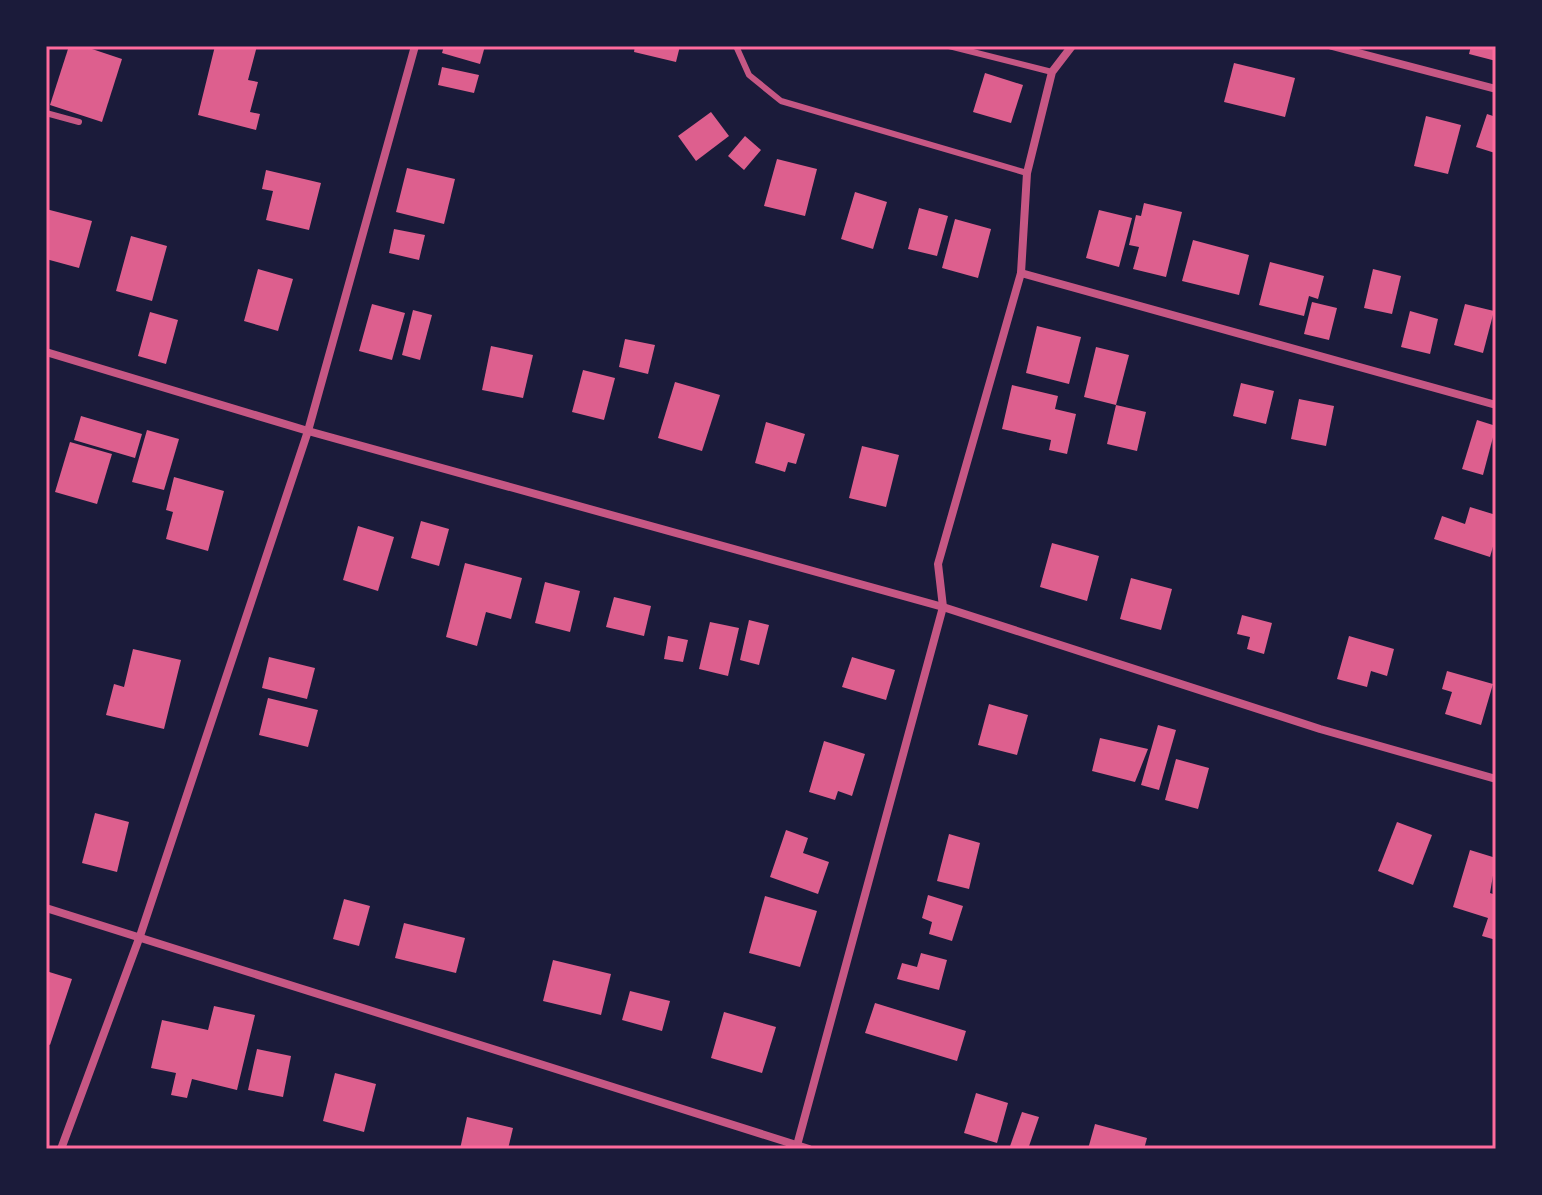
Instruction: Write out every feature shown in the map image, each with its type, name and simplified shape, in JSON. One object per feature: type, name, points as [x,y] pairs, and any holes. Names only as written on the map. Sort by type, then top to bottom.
[{"type":"street","points":[[61,1149],[140,936],[308,431],[415,46]]},
{"type":"street","points":[[796,1147],[943,607],[938,564],[1021,273],[1027,173],[1052,72],[1072,46]]},
{"type":"street","points":[[1332,46],[1496,89]]},
{"type":"street","points":[[1021,273],[1496,405]]},
{"type":"street","points":[[46,352],[308,431],[943,607],[1320,729],[1496,779]]},
{"type":"street","points":[[46,908],[809,1149]]},
{"type":"lane","points":[[736,46],[749,75],[781,101],[1027,173]]},
{"type":"lane","points":[[949,46],[1052,72]]},
{"type":"lane","points":[[46,113],[79,122]]},
{"type":"building","points":[[69,46],[83,46],[122,59],[102,122],[50,105]]},
{"type":"building","points":[[215,46],[257,46],[248,80],[258,82],[250,112],[260,114],[256,130],[198,115]]},
{"type":"building","points":[[444,46],[485,46],[480,64],[442,53]]},
{"type":"building","points":[[635,46],[680,46],[676,62],[634,52]]},
{"type":"building","points":[[1471,46],[1496,46],[1496,61],[1469,54]]},
{"type":"building","points":[[1234,63],[1295,78],[1285,117],[1224,102]]},
{"type":"building","points":[[442,67],[479,75],[474,93],[438,85]]},
{"type":"building","points":[[985,73],[1023,85],[1011,123],[973,112]]},
{"type":"building","points":[[711,112],[729,136],[696,161],[678,136]]},
{"type":"building","points":[[1487,114],[1496,117],[1495,153],[1476,147]]},
{"type":"building","points":[[1426,116],[1461,125],[1448,174],[1414,166]]},
{"type":"building","points":[[745,136],[761,150],[744,170],[728,156]]},
{"type":"building","points":[[777,159],[817,169],[805,216],[764,206]]},
{"type":"building","points":[[407,168],[455,179],[444,224],[396,212]]},
{"type":"building","points":[[266,170],[321,183],[309,230],[266,220],[273,191],[262,189]]},
{"type":"building","points":[[855,192],[887,202],[873,249],[841,239]]},
{"type":"building","points":[[1144,203],[1182,212],[1166,277],[1133,269],[1139,247],[1129,245],[1136,215],[1141,216]]},
{"type":"building","points":[[919,208],[948,216],[937,256],[908,249]]},
{"type":"building","points":[[46,209],[92,221],[79,268],[46,259]]},
{"type":"building","points":[[1099,210],[1132,218],[1119,267],[1086,258]]},
{"type":"building","points":[[955,219],[991,229],[978,278],[942,268]]},
{"type":"building","points":[[394,229],[425,235],[419,260],[389,253]]},
{"type":"building","points":[[131,236],[167,246],[152,301],[116,291]]},
{"type":"building","points":[[1193,240],[1249,255],[1239,295],[1182,281]]},
{"type":"building","points":[[1270,262],[1324,276],[1318,299],[1309,296],[1304,316],[1259,305]]},
{"type":"building","points":[[258,269],[293,279],[278,331],[244,321]]},
{"type":"building","points":[[1373,269],[1401,276],[1392,314],[1364,308]]},
{"type":"building","points":[[1312,302],[1337,308],[1329,340],[1304,334]]},
{"type":"building","points":[[372,304],[405,313],[392,360],[359,351]]},
{"type":"building","points":[[1465,304],[1494,311],[1483,353],[1454,345]]},
{"type":"building","points":[[413,310],[432,315],[420,360],[402,355]]},
{"type":"building","points":[[1410,311],[1438,319],[1430,354],[1401,347]]},
{"type":"building","points":[[150,312],[178,320],[166,364],[138,356]]},
{"type":"building","points":[[1037,326],[1081,337],[1069,384],[1026,373]]},
{"type":"building","points":[[625,339],[655,345],[648,374],[619,367]]},
{"type":"building","points":[[491,346],[533,355],[523,398],[482,390]]},
{"type":"building","points":[[1096,347],[1129,355],[1116,405],[1084,397]]},
{"type":"building","points":[[583,370],[615,378],[604,420],[572,412]]},
{"type":"building","points":[[675,382],[720,395],[702,451],[658,438]]},
{"type":"building","points":[[1241,383],[1274,391],[1266,424],[1233,416]]},
{"type":"building","points":[[1012,385],[1058,396],[1055,409],[1076,414],[1067,454],[1049,450],[1051,440],[1002,429]]},
{"type":"building","points":[[1299,399],[1334,406],[1326,446],[1291,439]]},
{"type":"building","points":[[1116,405],[1146,412],[1137,451],[1107,444]]},
{"type":"building","points":[[81,416],[142,434],[135,458],[74,440]]},
{"type":"building","points":[[1477,420],[1496,426],[1483,475],[1462,469]]},
{"type":"building","points":[[766,422],[805,434],[796,464],[788,462],[785,472],[755,463]]},
{"type":"building","points":[[147,430],[179,439],[164,490],[132,482]]},
{"type":"building","points":[[70,442],[112,454],[97,504],[55,492]]},
{"type":"building","points":[[862,446],[899,455],[886,507],[849,498]]},
{"type":"building","points":[[174,477],[224,491],[208,551],[166,539],[173,512],[166,510]]},
{"type":"building","points":[[1470,507],[1496,515],[1496,536],[1490,557],[1434,539],[1442,516],[1465,524]]},
{"type":"building","points":[[421,521],[449,529],[439,566],[411,558]]},
{"type":"building","points":[[358,526],[394,537],[378,591],[343,580]]},
{"type":"building","points":[[1052,543],[1099,556],[1087,601],[1040,587]]},
{"type":"building","points":[[465,563],[522,578],[511,619],[486,612],[477,646],[446,637]]},
{"type":"building","points":[[1131,578],[1172,589],[1161,630],[1120,619]]},
{"type":"building","points":[[545,582],[580,591],[570,632],[535,623]]},
{"type":"building","points":[[614,597],[651,606],[644,636],[606,627]]},
{"type":"building","points":[[1242,615],[1272,623],[1264,654],[1247,649],[1250,637],[1237,634]]},
{"type":"building","points":[[749,620],[769,625],[759,665],[740,660]]},
{"type":"building","points":[[710,622],[739,628],[728,676],[699,669]]},
{"type":"building","points":[[668,636],[688,640],[683,662],[664,659]]},
{"type":"building","points":[[1349,636],[1394,649],[1387,676],[1371,671],[1367,687],[1337,679]]},
{"type":"building","points":[[133,649],[181,660],[164,729],[106,715],[114,684],[124,687]]},
{"type":"building","points":[[269,657],[315,668],[307,699],[262,688]]},
{"type":"building","points":[[852,657],[895,670],[886,700],[842,687]]},
{"type":"building","points":[[1447,671],[1493,684],[1481,725],[1445,714],[1452,692],[1442,689]]},
{"type":"building","points":[[268,698],[318,710],[308,747],[259,735]]},
{"type":"building","points":[[989,704],[1028,715],[1017,755],[978,745]]},
{"type":"building","points":[[1158,725],[1176,730],[1159,790],[1141,785]]},
{"type":"building","points":[[1100,738],[1148,749],[1135,782],[1092,771]]},
{"type":"building","points":[[824,741],[865,754],[852,796],[838,791],[835,800],[809,792]]},
{"type":"building","points":[[1176,759],[1209,768],[1198,809],[1165,800]]},
{"type":"building","points":[[95,813],[129,822],[117,872],[82,863]]},
{"type":"building","points":[[1397,822],[1432,835],[1413,885],[1378,871]]},
{"type":"building","points":[[786,830],[808,838],[803,853],[829,862],[818,894],[770,877]]},
{"type":"building","points":[[949,834],[980,843],[969,889],[937,881]]},
{"type":"building","points":[[1470,850],[1496,858],[1490,893],[1496,895],[1496,940],[1482,936],[1488,918],[1453,907]]},
{"type":"building","points":[[928,895],[963,906],[952,941],[929,934],[932,922],[922,918]]},
{"type":"building","points":[[765,896],[817,911],[800,967],[749,953]]},
{"type":"building","points":[[344,899],[370,906],[359,946],[333,939]]},
{"type":"building","points":[[404,923],[465,938],[456,973],[395,958]]},
{"type":"building","points":[[921,953],[947,960],[939,990],[897,979],[902,963],[917,967]]},
{"type":"building","points":[[553,960],[611,974],[601,1015],[543,1001]]},
{"type":"building","points":[[46,971],[72,979],[50,1045],[46,1043]]},
{"type":"building","points":[[630,991],[670,1001],[662,1031],[622,1020]]},
{"type":"building","points":[[875,1003],[966,1031],[957,1061],[865,1033]]},
{"type":"building","points":[[214,1006],[255,1015],[237,1090],[192,1079],[187,1098],[171,1095],[176,1073],[151,1068],[162,1020],[208,1030]]},
{"type":"building","points":[[724,1012],[776,1027],[762,1073],[711,1058]]},
{"type":"building","points":[[257,1049],[291,1056],[283,1097],[248,1090]]},
{"type":"building","points":[[335,1073],[376,1084],[364,1132],[323,1121]]},
{"type":"building","points":[[976,1093],[1008,1103],[997,1143],[964,1133]]},
{"type":"building","points":[[1022,1112],[1039,1117],[1028,1149],[1009,1149]]},
{"type":"building","points":[[467,1117],[513,1128],[508,1149],[460,1149]]},
{"type":"building","points":[[1095,1124],[1147,1138],[1144,1149],[1088,1149]]}]
